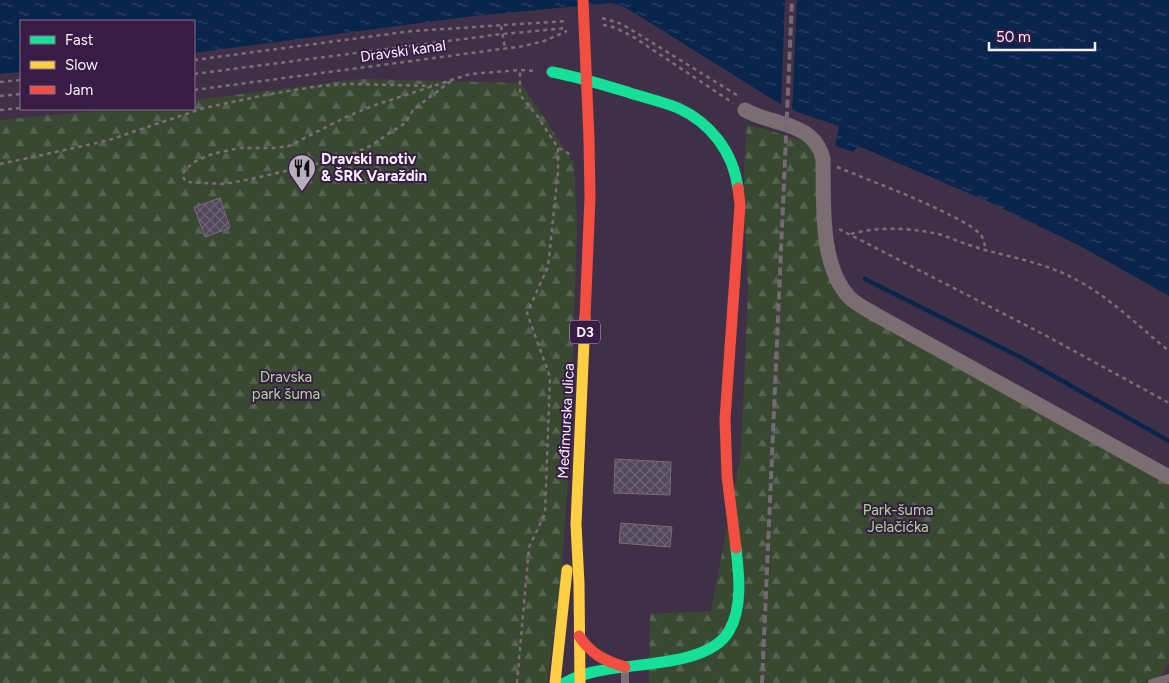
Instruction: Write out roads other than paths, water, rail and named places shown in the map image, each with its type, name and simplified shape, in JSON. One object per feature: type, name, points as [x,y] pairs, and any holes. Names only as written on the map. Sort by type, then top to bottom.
[{"type":"main road","name":"Međimurska ulica","points":[[580,679],[576,524],[590,206],[583,0]]},
{"type":"main road","points":[[552,72],[571,75],[668,106],[695,118],[721,143],[730,158],[737,179],[740,205],[725,452],[736,533],[738,578],[734,619],[730,630],[723,639],[705,650],[680,659],[625,668],[564,683]]},
{"type":"main road","name":"Međimurska ulica","points":[[555,683],[562,607],[576,524]]},
{"type":"main road","points":[[580,636],[586,647],[594,655],[602,660],[625,668]]},
{"type":"main road","points":[[611,679],[625,668]]},
{"type":"street","points":[[744,110],[762,118],[801,130],[810,135],[816,142],[823,159],[825,223],[830,262],[841,287],[850,298],[878,316],[1169,477]]},
{"type":"lane","points":[[625,668],[625,683]]},
{"type":"lane","points":[[1152,683],[1169,678]]},
{"type":"water","points":[[0,0],[1169,0],[1169,296],[1082,247],[987,201],[858,146],[853,152],[835,146],[839,126],[797,112],[780,104],[636,14],[622,6],[611,3],[474,16],[195,53],[195,20],[20,20],[20,72],[0,74]]},
{"type":"waterway","points":[[865,279],[1020,357],[1169,441]]},
{"type":"railway","points":[[762,683],[792,0]]},
{"type":"place","name":"Dravski motiv & ŠRK Varaždin","points":[[302,192]]},
{"type":"park label","name":"Dravska park šuma","points":[[286,386]]},
{"type":"park label","name":"Park-šuma Jelačićka","points":[[898,518]]}]
